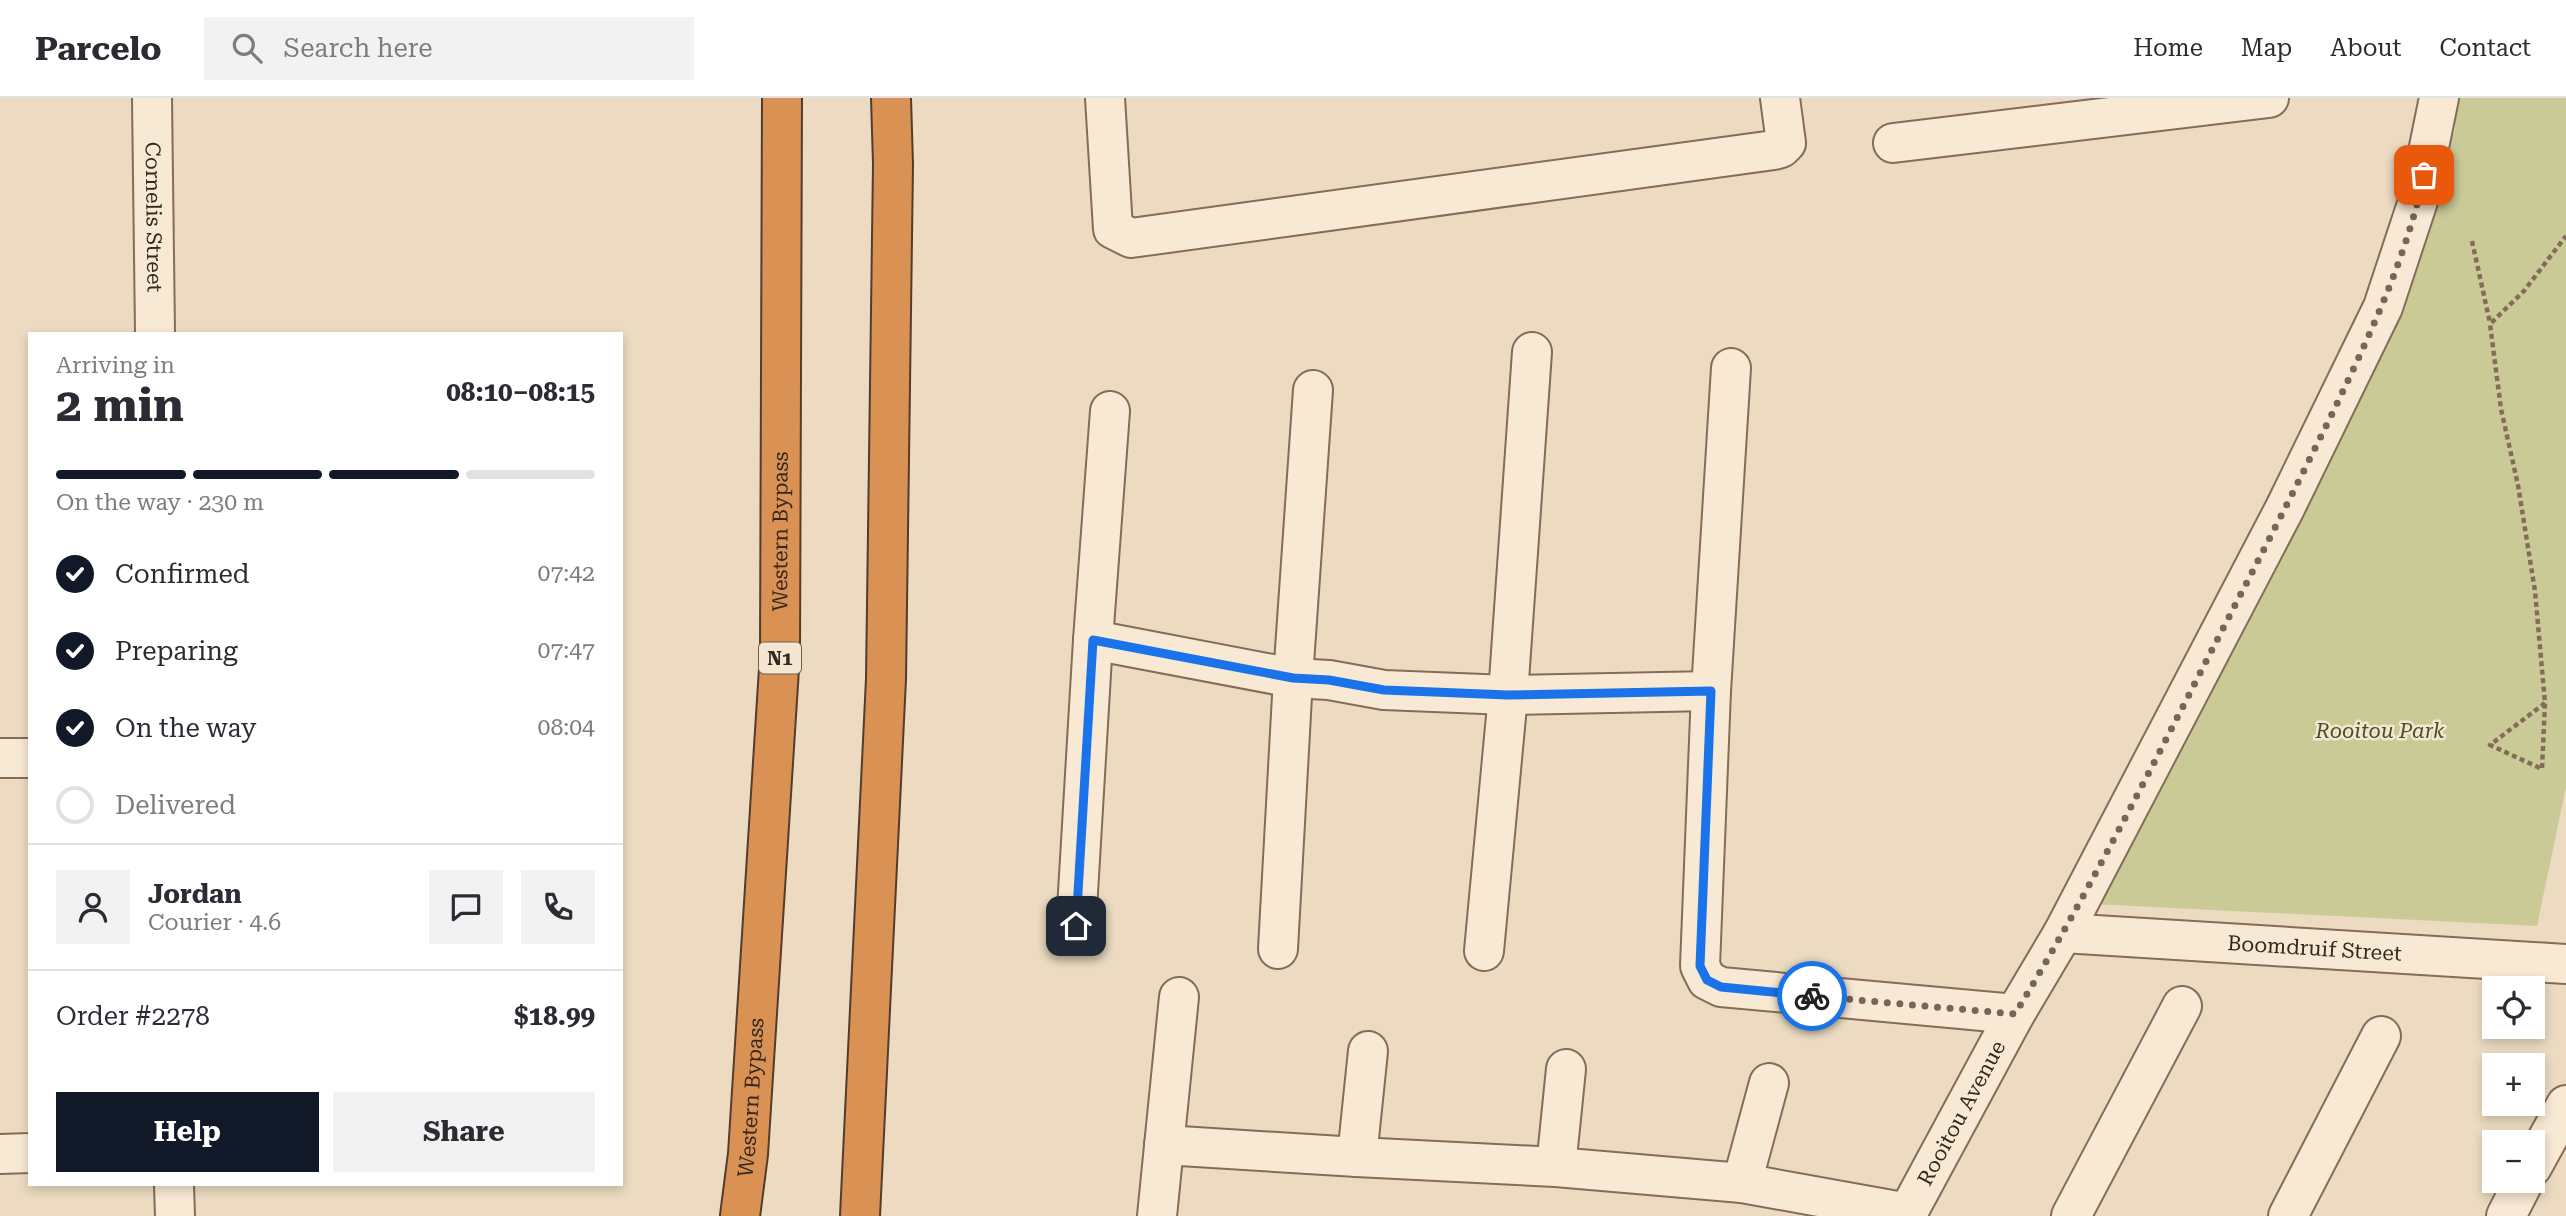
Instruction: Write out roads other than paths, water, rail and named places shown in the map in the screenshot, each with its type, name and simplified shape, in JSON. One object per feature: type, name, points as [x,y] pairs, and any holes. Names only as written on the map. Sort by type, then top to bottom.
[{"type":"highway","name":"Western Bypass","points":[[740,1216],[748,1154],[780,653],[782,98]]},
{"type":"highway","points":[[860,1216],[886,679],[893,164],[891,98]]},
{"type":"street","name":"Cornelis Street","points":[[152,98],[155,332]]},
{"type":"street","points":[[1105,98],[1113,229],[1131,238],[1774,150],[1786,143],[1780,98]]},
{"type":"street","points":[[1893,143],[2166,104],[2269,98]]},
{"type":"street","name":"Rooitou Avenue","points":[[1907,1215],[2015,1014],[2063,933],[2285,508],[2383,307],[2418,201],[2439,98]]},
{"type":"street","points":[[1484,951],[1508,695],[1532,352]]},
{"type":"street","points":[[1731,368],[1711,691],[1700,966],[1707,980],[1721,987],[2015,1014]]},
{"type":"street","points":[[1278,949],[1313,390]]},
{"type":"street","points":[[1076,926],[1093,640],[1111,411]]},
{"type":"street","points":[[1093,640],[1293,678],[1329,680],[1384,690],[1508,695],[1711,691]]},
{"type":"street","points":[[0,758],[28,758]]},
{"type":"street","name":"Boomdruif Street","points":[[2063,933],[2566,964]]},
{"type":"street","points":[[1157,1216],[1179,998]]},
{"type":"street","points":[[2071,1216],[2182,1006]]},
{"type":"street","points":[[2288,1216],[2381,1036]]},
{"type":"street","points":[[1357,1157],[1368,1051]]},
{"type":"street","points":[[1556,1167],[1566,1069]]},
{"type":"street","points":[[1742,1183],[1769,1083]]},
{"type":"street","points":[[2545,1143],[2566,1105]]},
{"type":"street","points":[[1164,1144],[1556,1167],[1742,1183],[1907,1215]]},
{"type":"street","points":[[0,1154],[28,1153]]},
{"type":"street","points":[[174,1186],[174,1216]]},
{"type":"street","points":[[2506,1216],[2518,1193]]},
{"type":"park label","name":"Rooitou Park","points":[[2380,731]]}]
